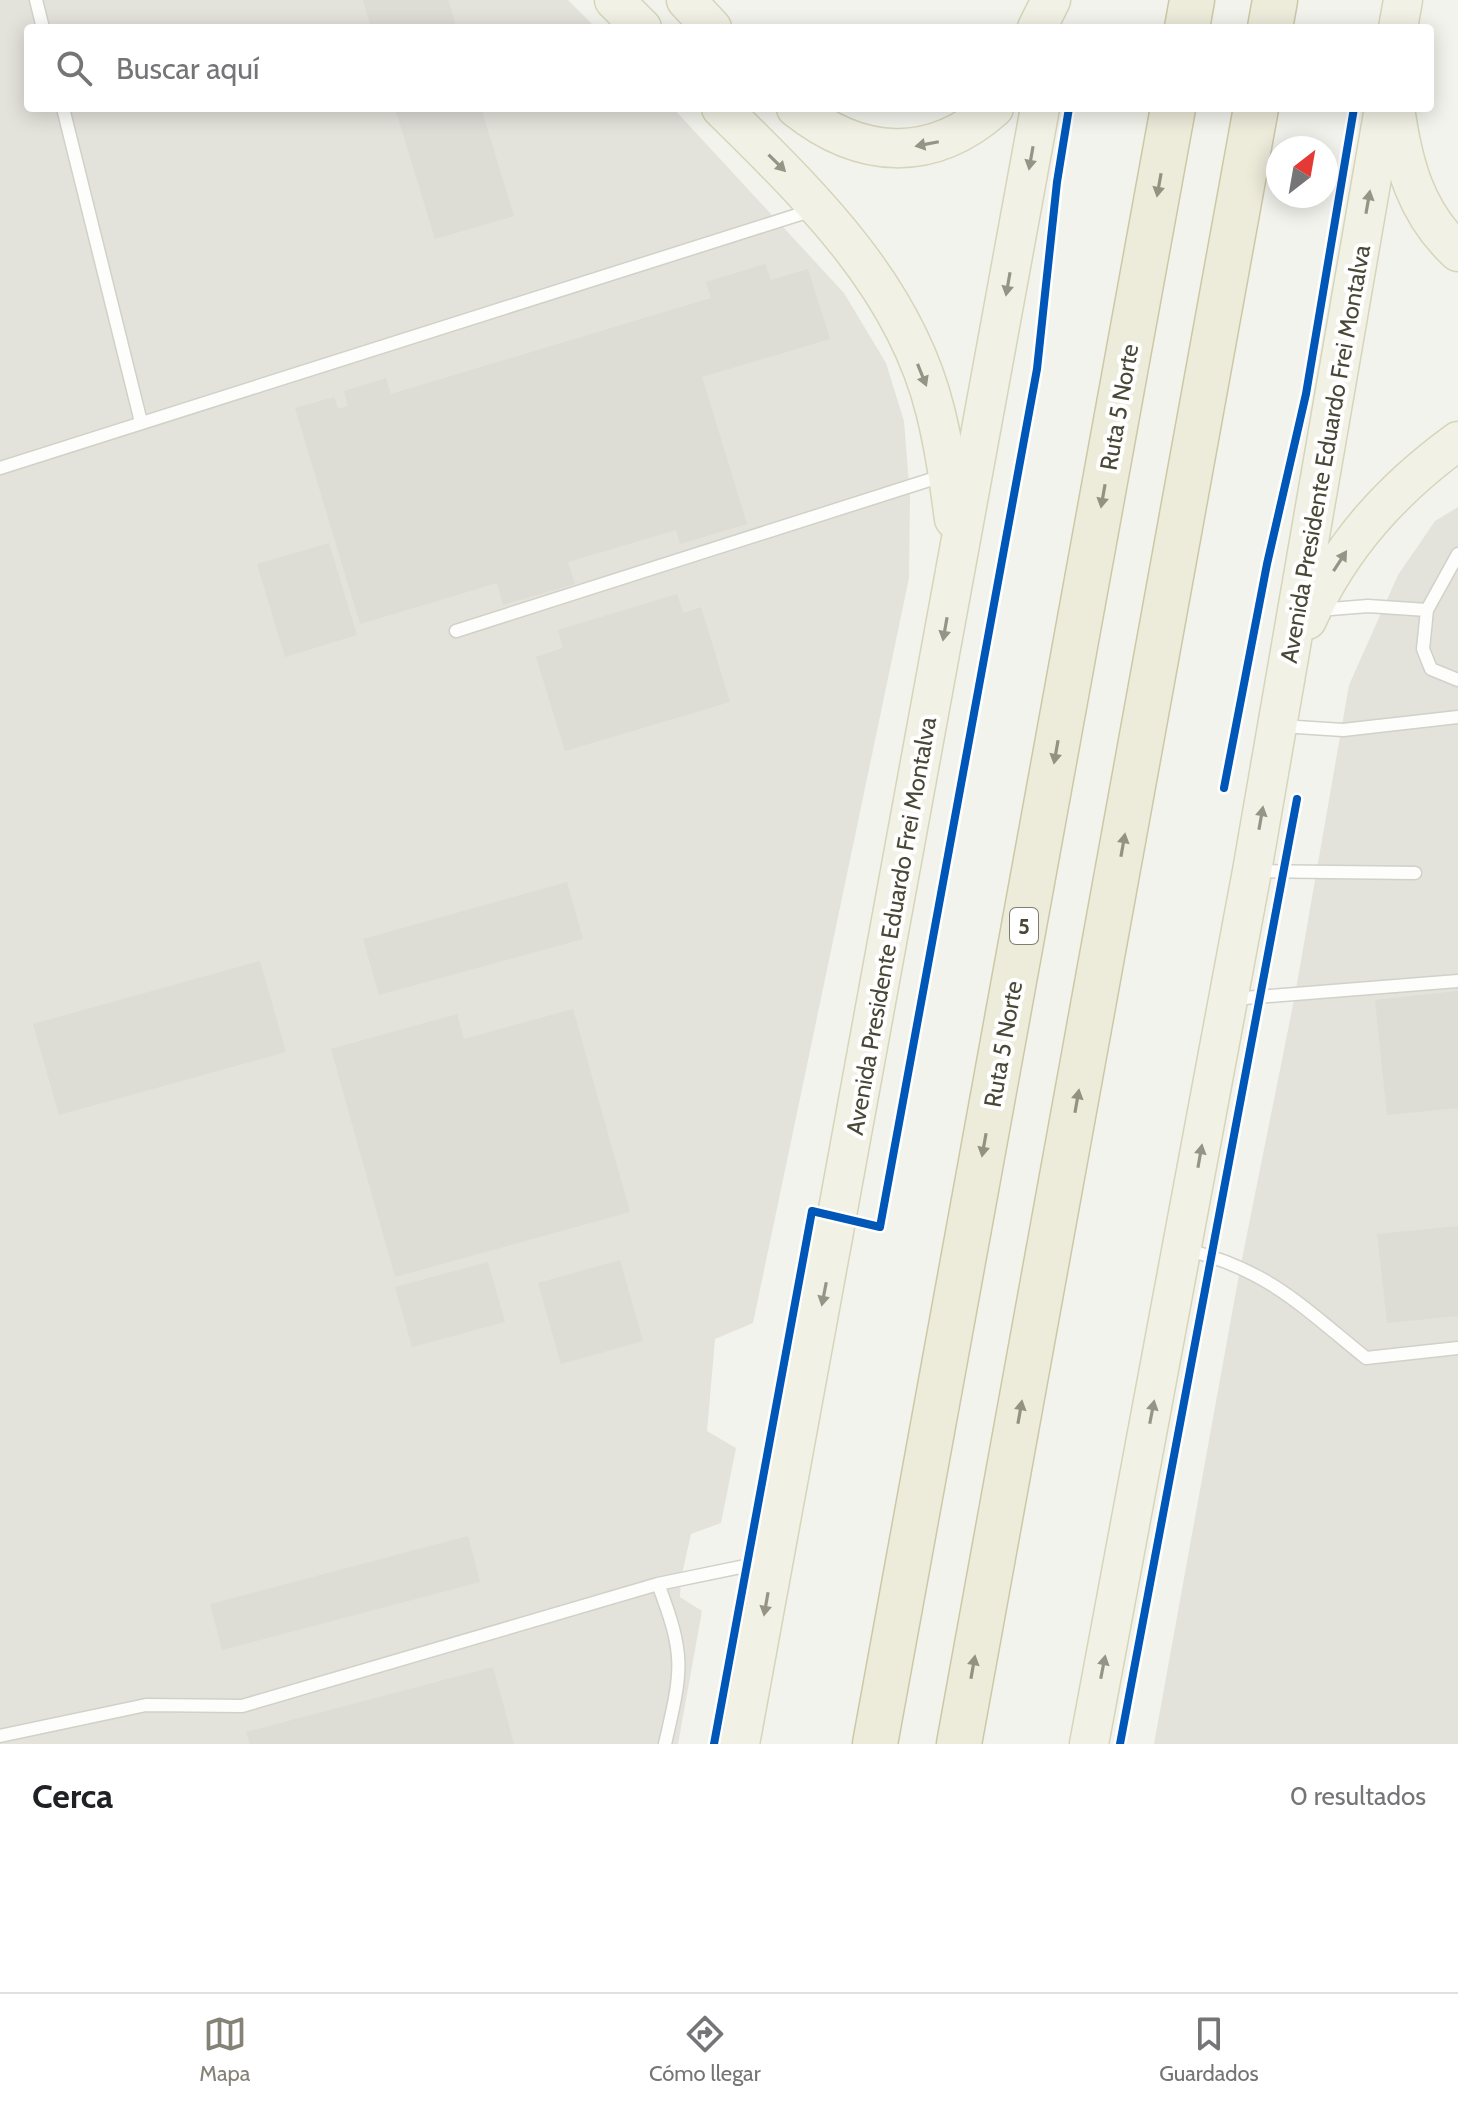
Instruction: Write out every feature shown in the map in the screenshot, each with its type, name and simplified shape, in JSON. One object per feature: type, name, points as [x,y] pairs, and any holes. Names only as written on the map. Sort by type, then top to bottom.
[{"type":"highway","points":[[1188,24],[1192,0]]},
{"type":"highway","points":[[1271,24],[1275,0]]},
{"type":"highway","name":"Ruta 5 Norte","points":[[875,1744],[1172,112]]},
{"type":"highway","points":[[959,1744],[1255,112]]},
{"type":"main road","points":[[614,0],[638,24]]},
{"type":"main road","points":[[686,0],[708,24]]},
{"type":"main road","points":[[1039,24],[1051,0]]},
{"type":"main road","points":[[1055,24],[1059,0]]},
{"type":"main road","points":[[1399,24],[1403,0]]},
{"type":"main road","points":[[725,112],[817,208],[868,267],[890,302],[935,407],[959,552]]},
{"type":"main road","points":[[802,112],[835,135],[883,148],[902,148],[954,137],[988,112]]},
{"type":"main road","name":"Avenida Presidente Eduardo Frei Montalva","points":[[740,1744],[1039,112]]},
{"type":"main road","name":"Avenida Presidente Eduardo Frei Montalva","points":[[1089,1744],[1229,999],[1383,112]]},
{"type":"main road","points":[[1396,112],[1408,178],[1436,229],[1458,252]]},
{"type":"main road","points":[[1290,655],[1311,610],[1366,523],[1410,478],[1458,441]]},
{"type":"lane","points":[[36,0],[42,24]]},
{"type":"lane","points":[[64,112],[141,422]]},
{"type":"lane","points":[[0,468],[817,208]]},
{"type":"lane","points":[[456,631],[948,474]]},
{"type":"lane","points":[[1458,554],[1427,610],[1423,649],[1431,669],[1458,680]]},
{"type":"lane","points":[[1311,610],[1368,606],[1427,610]]},
{"type":"lane","points":[[1278,726],[1343,730],[1458,717]]},
{"type":"lane","points":[[1252,871],[1415,873]]},
{"type":"lane","points":[[1229,999],[1458,981]]},
{"type":"lane","points":[[1183,1249],[1211,1256],[1266,1279],[1298,1299],[1366,1358],[1458,1348]]},
{"type":"lane","points":[[0,1736],[146,1705],[242,1706],[658,1584],[774,1560]]},
{"type":"lane","points":[[658,1584],[677,1632],[681,1672],[665,1744]]},
{"type":"path","points":[[880,1227],[883,1211]]},
{"type":"shaded area","points":[[0,0],[568,0],[592,24],[24,24],[24,112],[677,112],[844,293],[886,363],[904,421],[910,497],[909,578],[753,1323],[715,1339],[707,1431],[736,1448],[721,1523],[691,1534],[681,1579],[680,1597],[702,1611],[678,1744],[0,1744]]},
{"type":"shaded area","points":[[1458,507],[1458,1744],[1154,1744],[1240,1269],[1295,995],[1349,685],[1398,575],[1435,521]]},
{"type":"building","points":[[363,0],[448,0],[456,24],[370,24]]},
{"type":"building","points":[[396,112],[482,112],[514,216],[435,239]]},
{"type":"building","points":[[765,264],[771,280],[808,269],[830,339],[702,377],[747,524],[680,544],[676,530],[568,562],[575,584],[503,605],[497,583],[360,624],[295,408],[334,397],[338,409],[348,406],[344,391],[386,378],[391,394],[711,298],[706,282]]},
{"type":"building","points":[[329,543],[357,635],[285,657],[257,564]]},
{"type":"building","points":[[677,594],[683,613],[701,607],[730,702],[565,751],[536,657],[563,648],[558,630]]},
{"type":"building","points":[[567,882],[583,939],[379,995],[363,939]]},
{"type":"building","points":[[260,961],[286,1052],[59,1115],[33,1024]]},
{"type":"building","points":[[1458,991],[1458,1108],[1387,1115],[1375,1000]]},
{"type":"building","points":[[573,1009],[630,1212],[395,1277],[331,1049],[457,1014],[464,1039]]},
{"type":"building","points":[[1458,1226],[1458,1316],[1387,1323],[1377,1234]]},
{"type":"building","points":[[620,1260],[643,1341],[561,1364],[538,1283]]},
{"type":"building","points":[[488,1262],[505,1322],[412,1347],[395,1287]]},
{"type":"building","points":[[468,1536],[480,1582],[222,1650],[210,1604]]},
{"type":"building","points":[[493,1667],[514,1744],[250,1744],[246,1732]]},
{"type":"cycle path","points":[[714,1744],[812,1211],[880,1227],[1037,369],[1057,182],[1068,112]]},
{"type":"cycle path","points":[[1224,788],[1267,564],[1306,394],[1353,112]]},
{"type":"cycle path","points":[[1120,1744],[1297,799]]}]
